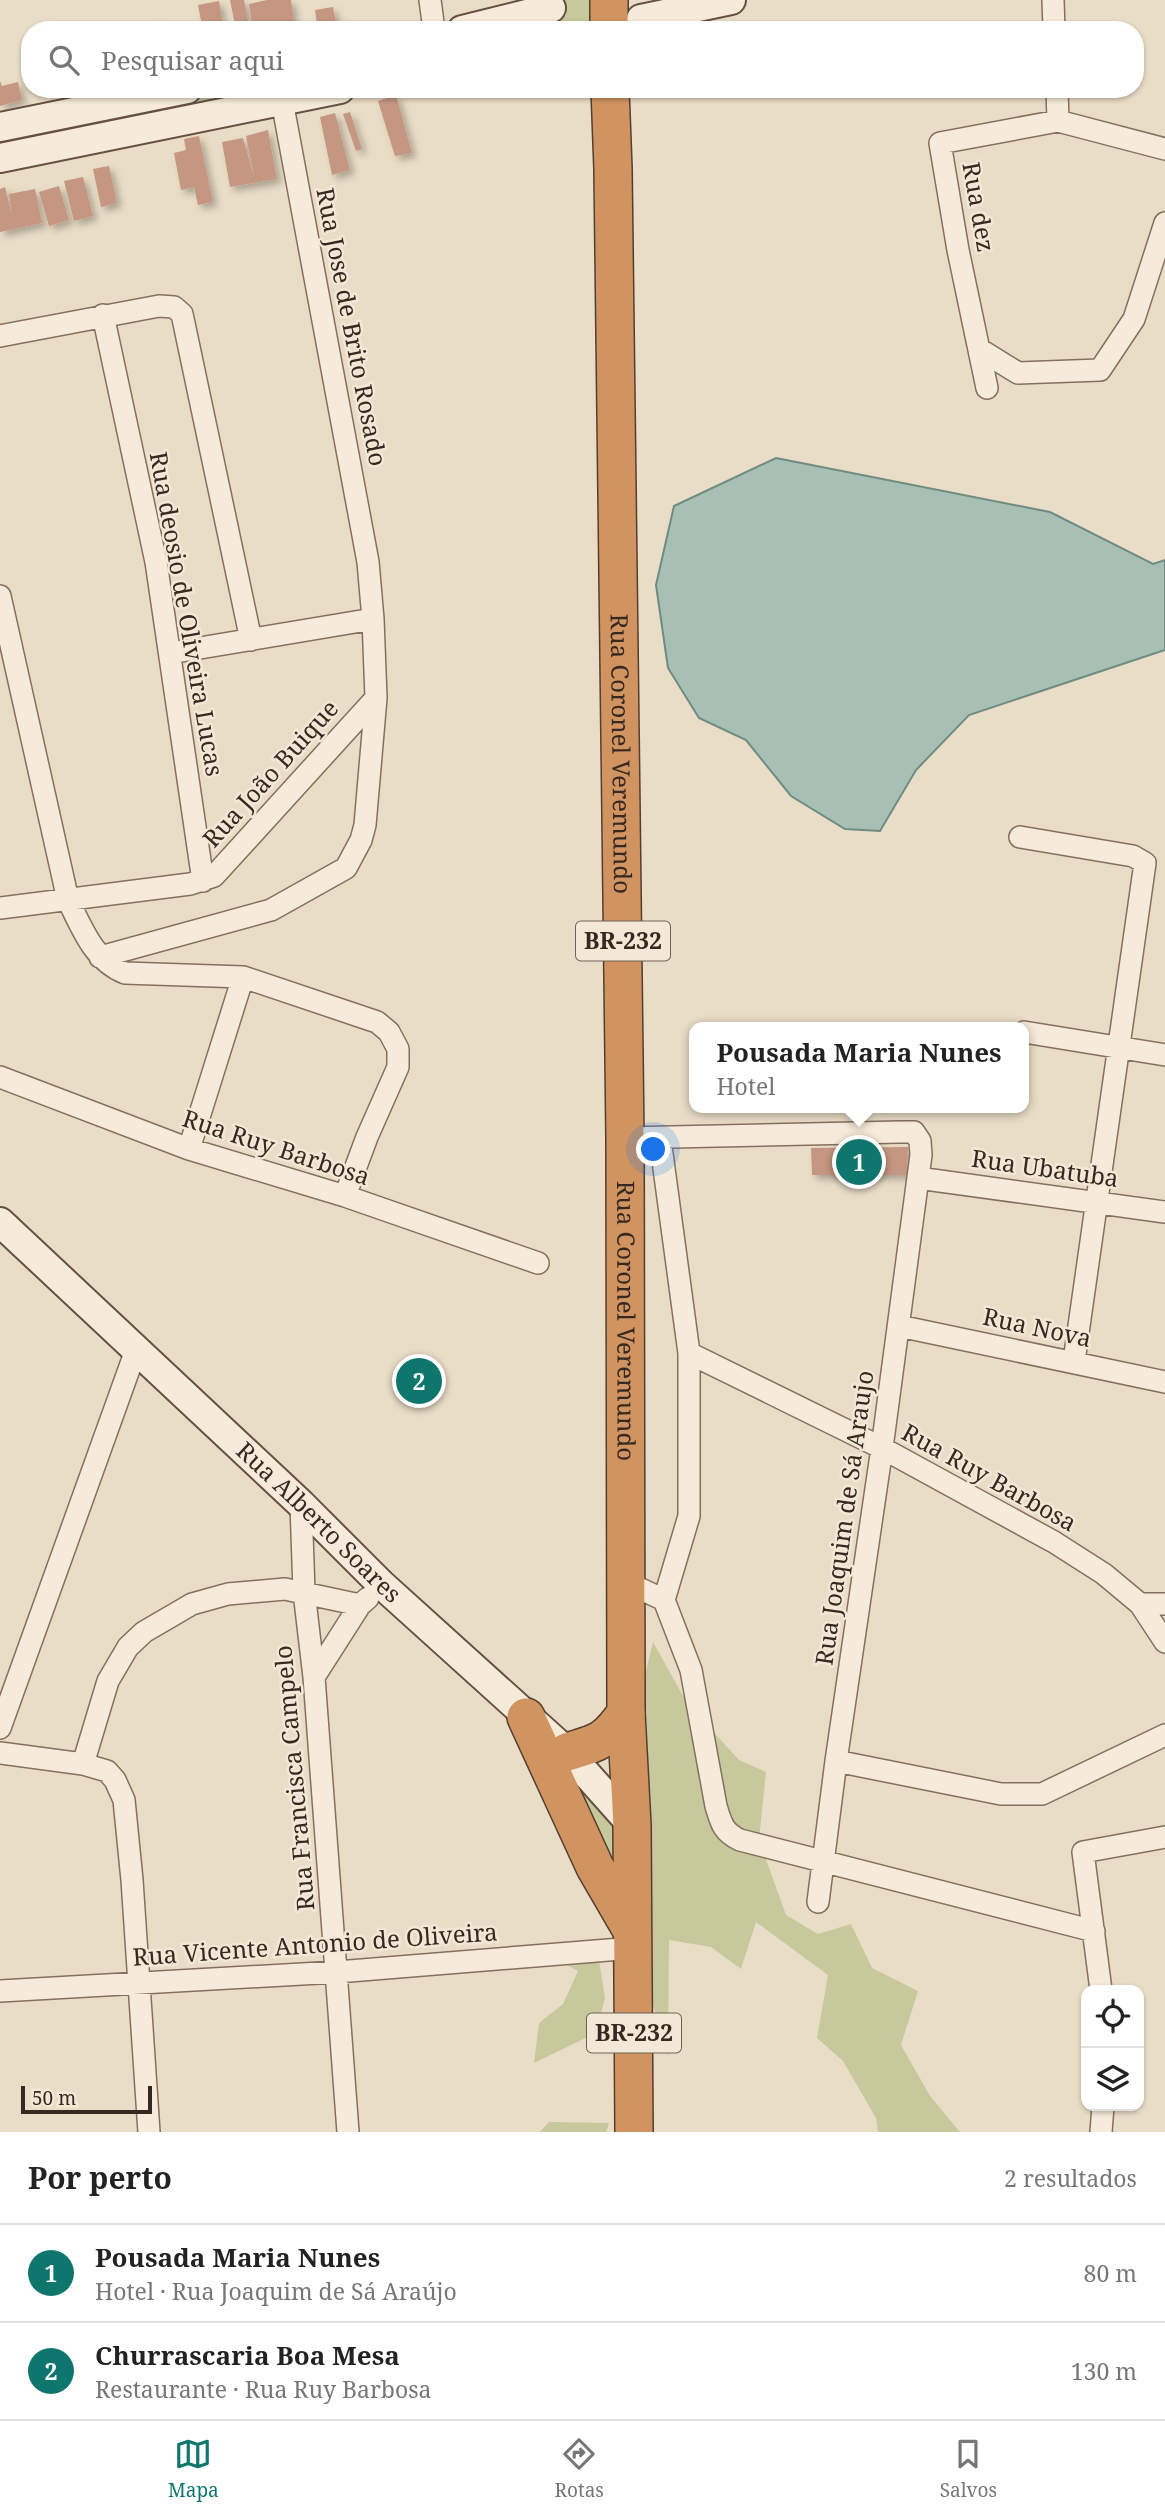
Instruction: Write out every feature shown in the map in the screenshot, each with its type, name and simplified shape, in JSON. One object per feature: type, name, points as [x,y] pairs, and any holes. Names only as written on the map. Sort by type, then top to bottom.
[{"type":"highway","points":[[609,0],[632,20]]},
{"type":"highway","points":[[588,98],[613,169]]},
{"type":"highway","name":"Rua Coronel Veremundo","points":[[610,98],[643,1138],[626,1581],[626,1713],[632,1825],[634,2132]]},
{"type":"highway","points":[[567,1752],[602,1741],[626,1713]]},
{"type":"highway","points":[[526,1717],[595,1867],[633,1940]]},
{"type":"main road","points":[[632,20],[731,0]]},
{"type":"main road","points":[[510,21],[553,13]]},
{"type":"main road","points":[[0,127],[142,98]]},
{"type":"main road","points":[[181,98],[182,121]]},
{"type":"main road","points":[[0,158],[297,98]]},
{"type":"main road","name":"Rua Alberto Soares","points":[[0,1222],[301,1504],[381,1584],[567,1752],[632,1825]]},
{"type":"street","points":[[430,0],[433,21]]},
{"type":"street","points":[[1053,0],[1054,21]]},
{"type":"street","points":[[1057,98],[1058,121],[1165,149]]},
{"type":"street","name":"Rua Jose de Brito Rosado","points":[[282,101],[368,562]]},
{"type":"street","name":"Rua dez","points":[[987,388],[958,250],[940,143],[1058,121]]},
{"type":"street","points":[[979,349],[1018,373],[1100,370],[1135,319],[1165,223]]},
{"type":"street","points":[[0,336],[159,306],[174,307],[182,314],[251,640]]},
{"type":"street","name":"Rua deosio de Oliveira Lucas","points":[[103,315],[156,562],[203,881]]},
{"type":"street","name":"Rua João Buique","points":[[100,957],[271,910],[346,868],[361,840],[365,825],[376,698],[368,562]]},
{"type":"street","points":[[0,596],[68,901],[100,957],[112,968],[125,973],[243,977],[377,1022],[389,1032],[398,1049],[398,1067],[345,1196]]},
{"type":"street","points":[[170,653],[373,619]]},
{"type":"street","name":"Rua João Buique","points":[[203,881],[214,876],[376,698]]},
{"type":"street","points":[[1020,836],[1133,856],[1145,863],[1074,1362]]},
{"type":"street","points":[[0,908],[203,881]]},
{"type":"street","points":[[189,1149],[243,977]]},
{"type":"street","points":[[1029,1033],[1165,1055]]},
{"type":"street","name":"Rua Ruy Barbosa","points":[[0,1077],[189,1149],[345,1196],[538,1263]]},
{"type":"street","name":"Rua Joaquim de Sá Araujo","points":[[643,1138],[914,1132],[920,1141],[921,1155],[899,1326],[818,1902]]},
{"type":"street","points":[[643,1138],[688,1353],[689,1516],[664,1600],[691,1670],[720,1821],[729,1834],[740,1840],[1094,1931]]},
{"type":"street","name":"Rua Ubatuba","points":[[918,1178],[1165,1212]]},
{"type":"street","name":"Rua Nova","points":[[899,1326],[1165,1382]]},
{"type":"street","points":[[0,1728],[136,1350]]},
{"type":"street","name":"Rua Ruy Barbosa","points":[[688,1353],[882,1448],[1054,1542],[1104,1574],[1140,1604],[1165,1642]]},
{"type":"street","name":"Rua Francisca Campelo","points":[[301,1504],[304,1592],[314,1677],[348,2132]]},
{"type":"street","points":[[626,1581],[664,1600]]},
{"type":"street","points":[[314,1677],[360,1605],[381,1584]]},
{"type":"street","points":[[83,1764],[108,1681],[128,1647],[144,1632],[192,1604],[228,1594],[285,1589],[360,1605]]},
{"type":"street","points":[[1140,1604],[1165,1604]]},
{"type":"street","points":[[836,1761],[1001,1794],[1042,1794],[1165,1735]]},
{"type":"street","points":[[0,1753],[83,1764],[107,1771],[115,1780],[124,1800],[149,2132]]},
{"type":"street","points":[[1100,1985],[1083,1852],[1165,1837]]},
{"type":"street","name":"Rua Vicente Antonio de Oliveira","points":[[0,1991],[337,1972],[633,1940]]},
{"type":"street","points":[[1101,2132],[1103,2111]]},
{"type":"green space","points":[[562,0],[601,0],[600,21],[562,21]]},
{"type":"green space","points":[[164,98],[271,98],[0,152],[0,131]]},
{"type":"green space","points":[[653,1642],[687,1703],[739,1760],[766,1772],[759,1840],[786,1915],[818,1934],[851,1924],[872,1968],[918,1991],[901,2045],[930,2096],[960,2132],[878,2132],[876,2118],[843,2061],[817,2038],[828,1975],[756,1922],[741,1969],[711,1947],[669,1940],[668,2057],[653,2004],[643,1683]]},
{"type":"green space","points":[[542,1731],[625,1835],[627,1900]]},
{"type":"green space","points":[[599,1960],[605,1998],[596,2033],[534,2063],[539,2023],[563,2004],[578,1971],[567,1965]]},
{"type":"green space","points":[[549,2122],[609,2123],[606,2132],[540,2132]]},
{"type":"shaded area","points":[[776,458],[1050,512],[1153,564],[1165,560],[1165,650],[969,715],[916,770],[880,831],[845,829],[791,796],[746,740],[699,718],[668,668],[656,585],[674,506]]},
{"type":"building","points":[[230,0],[244,0],[248,21],[234,21]]},
{"type":"building","points":[[267,0],[291,0],[294,21],[252,21],[249,4]]},
{"type":"building","points":[[219,1],[222,21],[201,21],[198,5]]},
{"type":"building","points":[[333,7],[335,21],[317,21],[315,10]]},
{"type":"building","points":[[0,81],[2,86],[18,82],[22,100],[0,106]]},
{"type":"building","points":[[397,98],[412,153],[395,156],[378,101]]},
{"type":"building","points":[[350,112],[362,149],[356,151],[343,114]]},
{"type":"building","points":[[335,113],[350,170],[332,175],[320,117]]},
{"type":"building","points":[[268,130],[277,179],[230,187],[222,142],[243,138],[254,177],[246,136]]},
{"type":"building","points":[[199,136],[213,202],[198,205],[194,187],[181,190],[174,153],[186,150],[184,139]]},
{"type":"building","points":[[109,166],[117,203],[101,207],[93,169]]},
{"type":"building","points":[[83,177],[93,216],[74,221],[64,181]]},
{"type":"building","points":[[59,186],[69,220],[49,226],[39,192]]},
{"type":"building","points":[[5,187],[12,215],[9,194],[35,189],[42,223],[0,232],[0,189]]},
{"type":"building","points":[[908,1147],[907,1175],[812,1175],[811,1148]]},
{"type":"place","name":"Pousada Maria Nunes","points":[[859,1162]]},
{"type":"place","name":"Churrascaria Boa Mesa","points":[[419,1381]]}]
